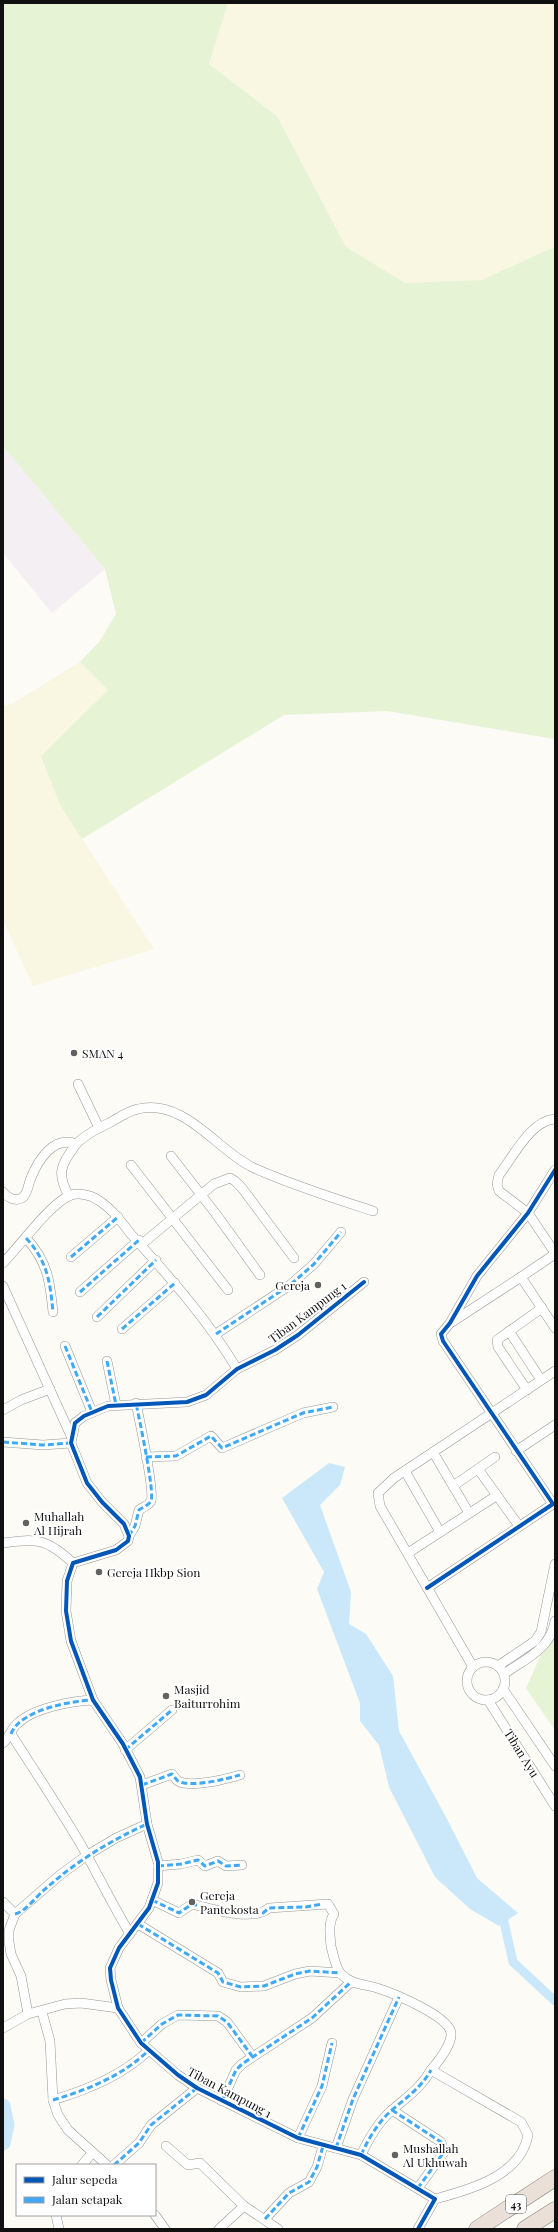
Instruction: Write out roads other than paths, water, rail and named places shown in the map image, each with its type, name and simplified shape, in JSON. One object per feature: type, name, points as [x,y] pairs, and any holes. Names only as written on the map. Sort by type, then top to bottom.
[{"type":"highway","name":"43","points":[[477,2229],[555,2178]]},
{"type":"highway","name":"43","points":[[525,2229],[555,2210]]},
{"type":"street","points":[[78,1084],[99,1128]]},
{"type":"street","points":[[69,1196],[62,1185],[60,1174],[63,1164],[76,1144],[99,1128],[130,1111],[140,1109],[164,1110],[189,1121],[252,1167],[302,1187],[373,1212]]},
{"type":"street","points":[[427,1588],[554,1503],[516,1451],[441,1337],[441,1331],[450,1323],[555,1253],[528,1213],[502,1195],[498,1188],[498,1179],[532,1129],[545,1120],[555,1119]]},
{"type":"street","points":[[3,1192],[14,1199],[22,1198],[28,1188],[37,1164],[54,1145],[68,1140],[76,1144]]},
{"type":"street","points":[[171,1156],[201,1194],[260,1275]]},
{"type":"street","points":[[131,1165],[173,1217],[204,1261],[228,1290]]},
{"type":"street","points":[[450,1323],[477,1276],[552,1181],[555,1170]]},
{"type":"street","points":[[80,1292],[140,1242],[201,1194],[223,1179],[235,1181],[294,1258]]},
{"type":"street","points":[[3,1263],[54,1208],[69,1196],[85,1195],[98,1200],[118,1217],[175,1283],[216,1334],[237,1369]]},
{"type":"street","points":[[71,1257],[118,1217]]},
{"type":"street","points":[[216,1334],[290,1285],[314,1264],[341,1232]]},
{"type":"street","points":[[26,1238],[44,1264],[50,1281],[54,1312]]},
{"type":"street","points":[[97,1316],[156,1260]]},
{"type":"street","points":[[521,1277],[555,1328]]},
{"type":"street","name":"Tiban Kampung 1","points":[[71,1439],[75,1423],[92,1412],[116,1405],[180,1402],[198,1399],[206,1395],[237,1369],[275,1350],[298,1335],[364,1282]]},
{"type":"street","points":[[122,1329],[175,1283]]},
{"type":"street","points":[[3,1286],[50,1389],[71,1439],[87,1483],[102,1502],[124,1524],[129,1536]]},
{"type":"street","points":[[527,1390],[497,1344],[498,1338],[542,1308]]},
{"type":"street","points":[[509,1331],[541,1380]]},
{"type":"street","points":[[65,1346],[92,1412]]},
{"type":"street","points":[[107,1361],[116,1405]]},
{"type":"street","points":[[488,1700],[494,1698],[503,1689],[504,1674],[498,1666],[486,1662],[473,1667],[469,1656],[427,1588],[380,1506],[377,1497],[380,1490],[405,1471],[555,1371]]},
{"type":"street","points":[[3,1410],[21,1400],[50,1389]]},
{"type":"street","points":[[3,1543],[27,1540],[51,1544],[74,1563],[116,1550],[128,1541],[129,1536],[135,1526],[138,1510],[148,1504],[151,1499],[146,1457],[136,1403]]},
{"type":"street","points":[[146,1457],[176,1456],[211,1436],[222,1448],[303,1413],[333,1406]]},
{"type":"street","points":[[516,1451],[555,1425]]},
{"type":"street","points":[[3,1442],[43,1445],[71,1439]]},
{"type":"street","points":[[433,1452],[469,1513]]},
{"type":"street","points":[[454,1486],[495,1458]]},
{"type":"street","points":[[478,1469],[519,1526]]},
{"type":"street","points":[[405,1471],[440,1532]]},
{"type":"street","points":[[408,1553],[496,1496]]},
{"type":"street","name":"Tiban Kampung 1","points":[[74,1563],[66,1581],[66,1611],[71,1641],[92,1700],[125,1750],[140,1777],[147,1824],[158,1866],[158,1883],[149,1908],[113,1958],[110,1968],[111,1980],[118,2008],[141,2044],[178,2076],[197,2088],[298,2138],[361,2155],[436,2199]]},
{"type":"street","points":[[498,1666],[535,1641],[541,1632],[555,1564]]},
{"type":"street","points":[[504,1674],[540,1650],[549,1641],[555,1621]]},
{"type":"street","name":"Tiban Ayu","points":[[473,1667],[467,1679],[467,1686],[475,1696],[488,1700],[555,1806]]},
{"type":"street","name":"Tiban Ayu","points":[[503,1689],[555,1766]]},
{"type":"street","points":[[3,1743],[11,1734],[15,1726],[25,1717],[60,1704],[92,1700]]},
{"type":"street","points":[[125,1750],[172,1710]]},
{"type":"street","points":[[11,1734],[79,1841],[86,1856],[99,1876],[112,1905],[130,1934]]},
{"type":"street","points":[[142,1785],[172,1774],[180,1782],[189,1784],[222,1780],[240,1775]]},
{"type":"street","points":[[28,2014],[21,1976],[11,1954],[8,1942],[15,1914],[18,1913],[60,1875],[86,1856],[116,1838],[147,1824]]},
{"type":"street","points":[[158,1866],[182,1864],[198,1860],[205,1866],[218,1861],[226,1866],[242,1865]]},
{"type":"street","points":[[152,1900],[179,1913],[192,1904],[229,1913],[247,1914],[263,1913],[269,1908],[328,1904],[334,1914],[330,1928],[331,1944],[340,1973],[351,1982],[377,1988],[430,2012],[449,2028],[449,2040],[419,2088],[392,2110],[377,2126],[361,2155]]},
{"type":"street","points":[[3,1902],[10,1911],[15,1914]]},
{"type":"street","points":[[138,1924],[218,1973],[221,1980],[230,1985],[264,1986],[295,1974],[310,1971],[340,1973]]},
{"type":"street","points":[[222,2101],[236,2070],[252,2056],[312,2018],[351,1982]]},
{"type":"street","points":[[336,2148],[353,2099],[399,1997]]},
{"type":"street","points":[[3,2028],[28,2014],[42,2012],[65,2004],[81,2003],[118,2008]]},
{"type":"street","points":[[42,2012],[50,2041],[53,2100],[58,2115],[68,2130],[106,2164]]},
{"type":"street","points":[[141,2044],[162,2024],[178,2015],[218,2016],[227,2022],[252,2056]]},
{"type":"street","points":[[298,2138],[322,2086],[332,2043]]},
{"type":"street","points":[[53,2100],[79,2092],[123,2070],[148,2051]]},
{"type":"street","points":[[418,2229],[436,2199],[479,2186],[512,2164],[523,2150],[528,2135],[526,2128],[521,2122],[431,2070]]},
{"type":"street","points":[[115,2164],[139,2143],[151,2125],[197,2088]]},
{"type":"street","points":[[392,2110],[441,2142],[444,2146],[444,2152],[418,2188]]},
{"type":"street","points":[[166,2146],[188,2165],[200,2164],[244,2206],[278,2229]]},
{"type":"street","points":[[264,2219],[289,2193],[312,2179],[324,2146]]},
{"type":"street","points":[[83,2164],[92,2153]]},
{"type":"street","points":[[219,2229],[244,2206]]},
{"type":"street","points":[[56,2216],[59,2229]]},
{"type":"street","points":[[156,2216],[165,2229]]},
{"type":"water","points":[[329,1463],[345,1467],[340,1485],[320,1505],[351,1592],[349,1624],[366,1634],[393,1676],[399,1731],[477,1878],[518,1913],[499,1926],[470,1909],[435,1877],[389,1787],[379,1745],[360,1721],[360,1703],[317,1589],[324,1572],[282,1498]]},
{"type":"waterway","points":[[504,1922],[513,1962],[555,2001]]},
{"type":"waterway","points":[[3,2106],[7,2125],[3,2143]]},
{"type":"place","name":"SMAN 4","points":[[74,1053]]},
{"type":"place","name":"Gereja","points":[[318,1285]]},
{"type":"place","name":"Muhallah Al Hijrah","points":[[26,1523]]},
{"type":"place","name":"Gereja Hkbp Sion","points":[[99,1572]]},
{"type":"place","name":"Masjid Baiturrohim","points":[[166,1696]]},
{"type":"place","name":"Gereja Pantekosta","points":[[192,1902]]},
{"type":"place","name":"Mushallah Al Ukhuwah","points":[[395,2155]]}]
